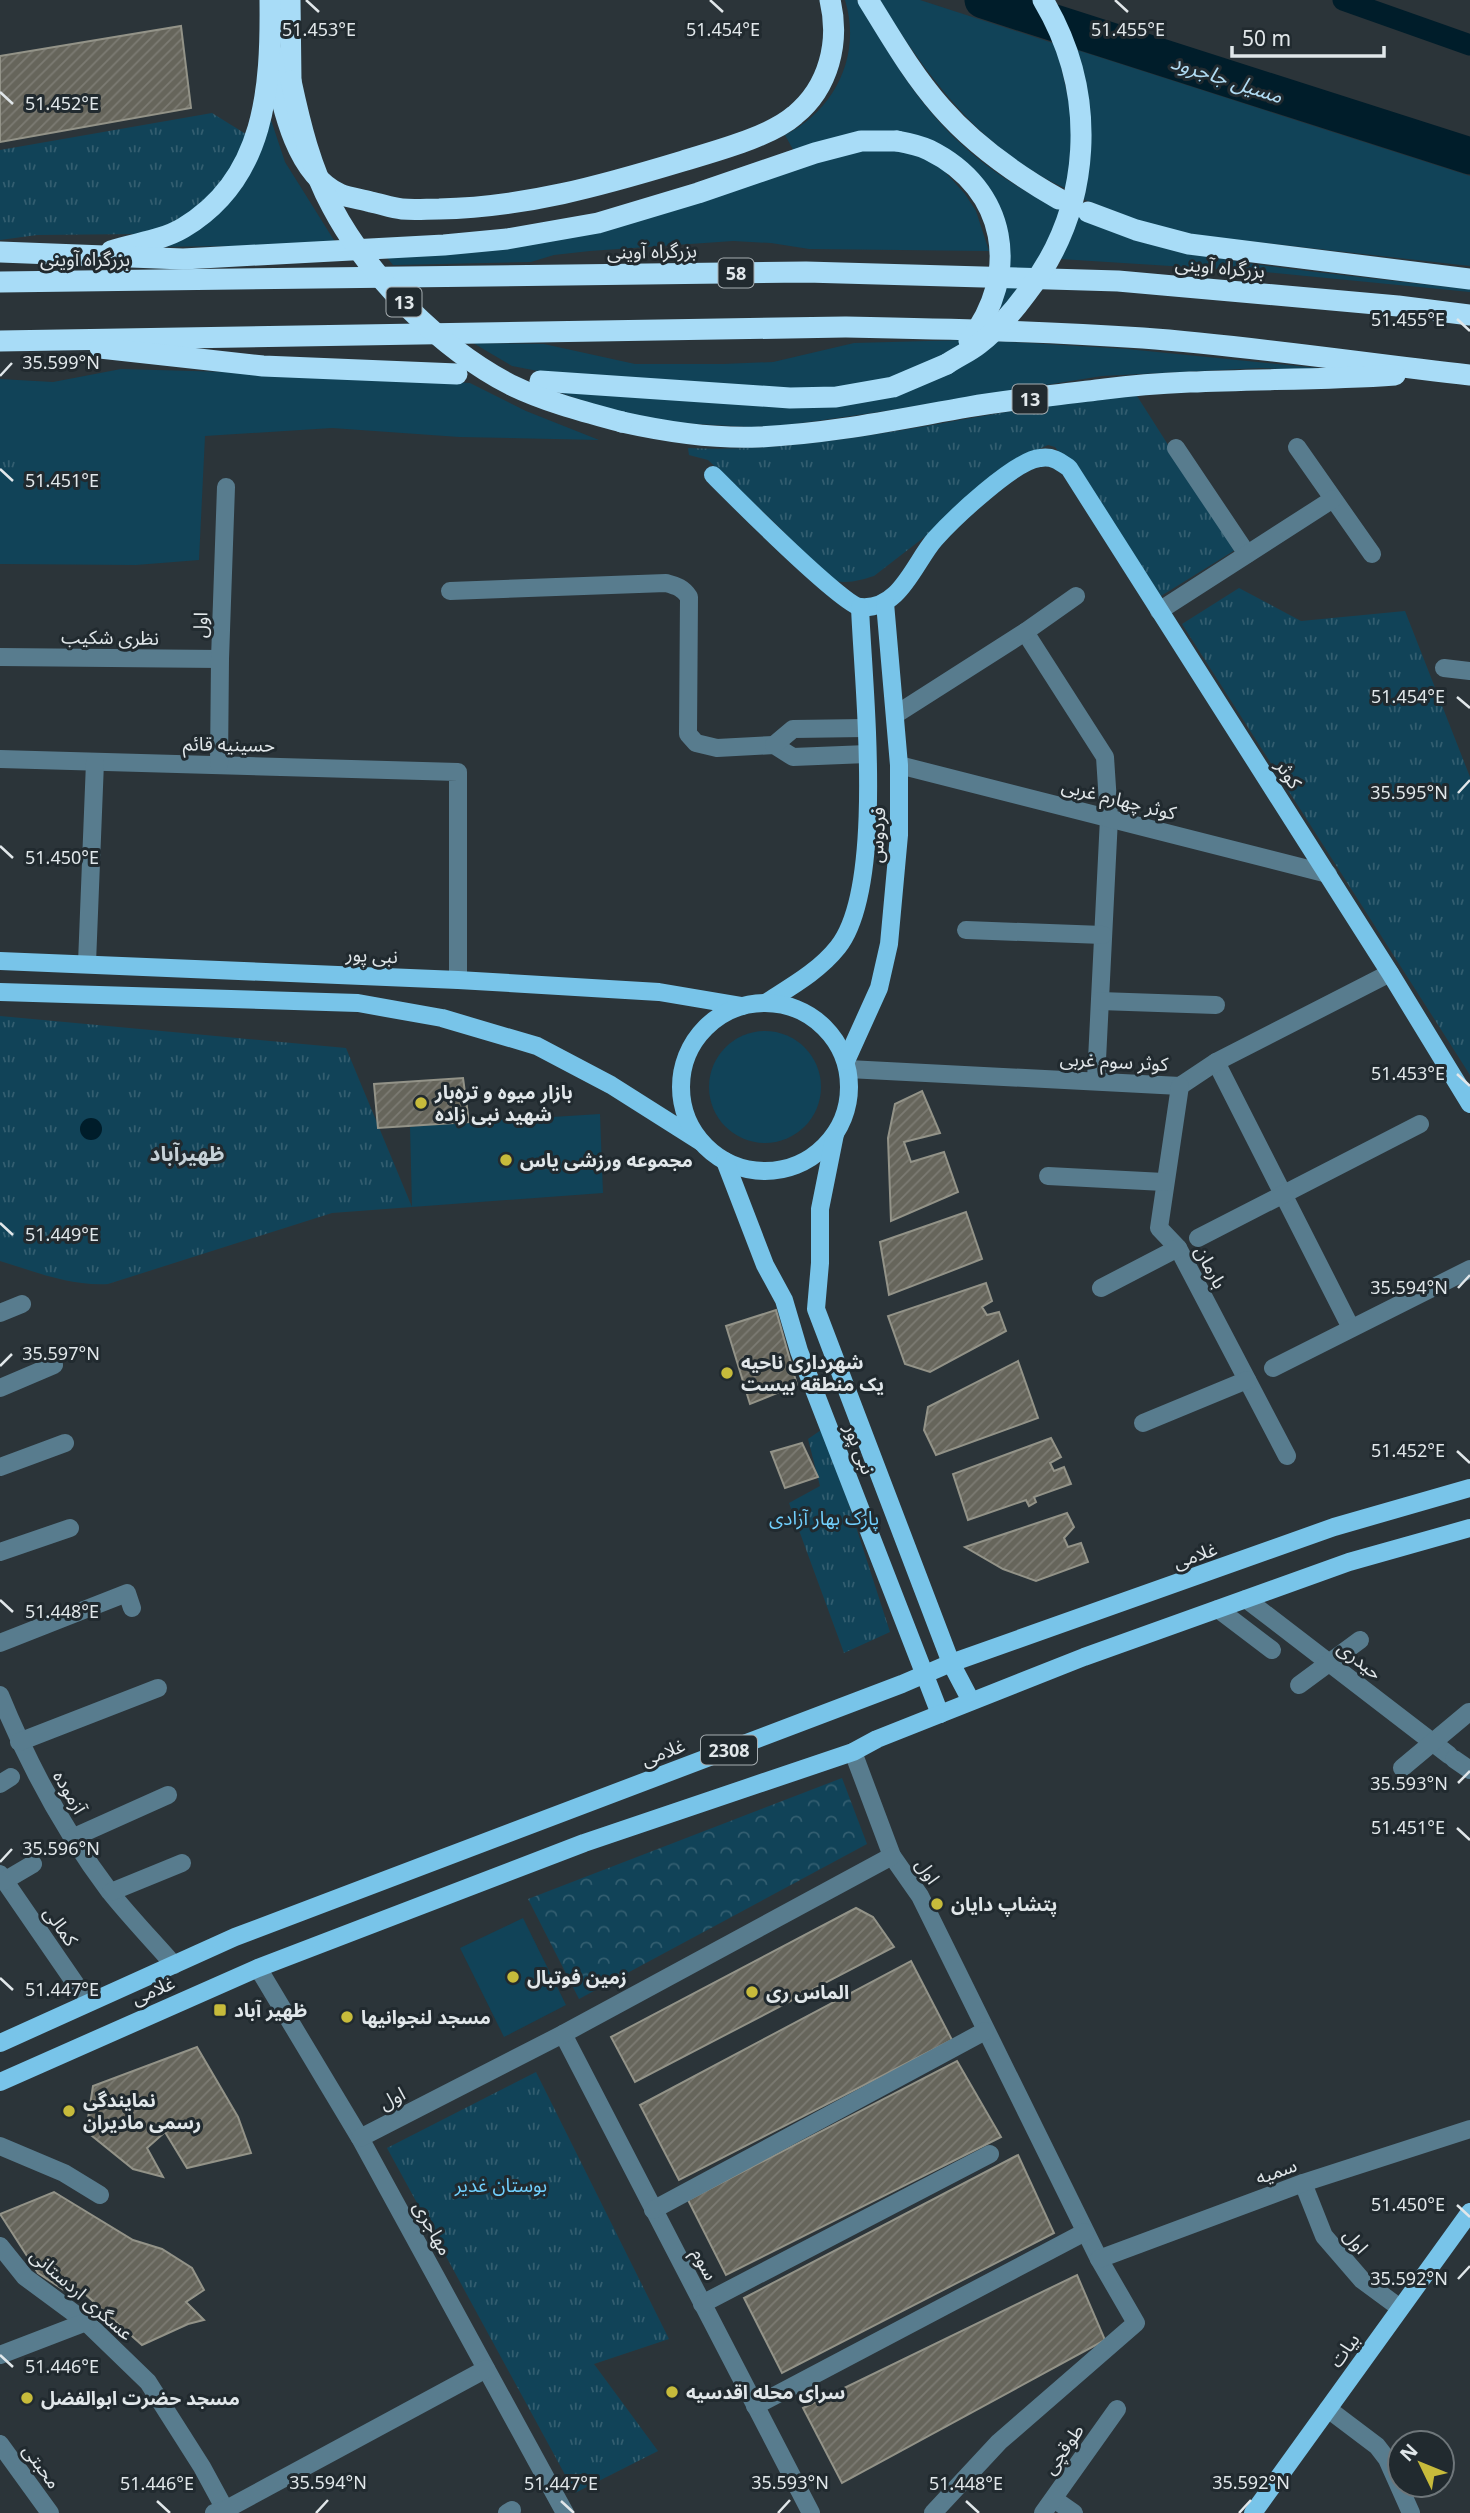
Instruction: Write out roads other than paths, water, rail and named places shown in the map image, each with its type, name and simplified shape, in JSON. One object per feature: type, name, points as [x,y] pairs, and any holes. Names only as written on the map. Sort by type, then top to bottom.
[{"type":"highway","points":[[97,255],[181,230],[210,209],[245,165],[261,123],[271,51],[270,0]]},
{"type":"highway","name":"13","points":[[290,0],[291,81],[300,120],[331,206],[363,256],[395,293],[447,342],[511,385],[564,406],[678,434],[757,438],[878,424],[972,406],[1108,389],[1202,380],[1348,379],[1441,372]]},
{"type":"highway","points":[[868,0],[901,53],[941,107],[963,130],[1025,180],[1059,199]]},
{"type":"highway","points":[[540,381],[790,398],[836,397],[893,387],[947,364],[978,345],[1009,316],[1045,271],[1064,231],[1077,181],[1081,146],[1080,102],[1063,41],[1044,0]]},
{"type":"highway","points":[[271,51],[283,103],[298,150],[313,173],[339,193],[401,209],[474,208],[564,195],[720,150],[794,117],[821,84],[830,63],[833,43],[831,6]]},
{"type":"highway","points":[[0,252],[183,259],[444,246],[507,239],[598,223],[698,193],[815,153],[862,141],[897,141],[926,149],[950,162],[972,183],[988,206],[998,228],[1000,256],[995,295],[984,322],[947,364]]},
{"type":"highway","points":[[1088,212],[1136,230],[1189,244],[1470,279]]},
{"type":"highway","name":"بزرگراه آوینی","points":[[0,282],[806,272],[1118,281],[1470,315]]},
{"type":"highway","points":[[0,341],[845,327],[958,329],[1143,338],[1305,354],[1470,375]]},
{"type":"highway","points":[[54,339],[120,352],[264,366],[457,374]]},
{"type":"main road","name":"کوثر","points":[[885,603],[900,589],[934,540],[981,495],[1009,474],[1037,457],[1056,458],[1069,468],[1391,973],[1470,1104]]},
{"type":"main road","points":[[713,475],[852,603],[860,607],[885,603]]},
{"type":"main road","name":"فردوس","points":[[847,1065],[879,988],[889,944],[899,835],[899,765],[885,603]]},
{"type":"main road","name":"فردوس","points":[[767,1002],[818,967],[839,946],[852,922],[862,882],[866,845],[867,754],[860,607]]},
{"type":"main road","name":"نبی پور","points":[[0,961],[458,980],[659,992],[742,1006]]},
{"type":"main road","points":[[0,992],[358,1003],[442,1018],[537,1046],[611,1084],[701,1142],[725,1161],[748,1170],[773,1171],[797,1165],[818,1152],[835,1134],[845,1114],[850,1092],[847,1065],[834,1038],[816,1019],[793,1007],[767,1002],[742,1006],[720,1016],[702,1031],[689,1052],[682,1074],[681,1098],[688,1122],[701,1142]]},
{"type":"main road","name":"نبی پور","points":[[835,1134],[820,1209],[820,1263],[816,1309],[951,1662],[971,1701]]},
{"type":"main road","name":"نبی پور","points":[[725,1161],[765,1265],[784,1300],[799,1351],[940,1714]]},
{"type":"main road","name":"غلامی","points":[[0,2043],[235,1937],[951,1662],[1334,1527],[1470,1488]]},
{"type":"main road","name":"غلامی","points":[[0,2082],[258,1968],[584,1843],[853,1752],[877,1739],[971,1701],[1349,1562],[1470,1528]]},
{"type":"main road","name":"بیات","points":[[1253,2513],[1470,2212]]},
{"type":"street","points":[[1297,447],[1372,554]]},
{"type":"street","points":[[1177,448],[1247,554]]},
{"type":"street","name":"اول","points":[[219,765],[226,486]]},
{"type":"street","points":[[1159,611],[1334,499]]},
{"type":"street","points":[[450,590],[666,583],[684,590],[689,597],[688,734],[696,743],[717,748],[774,745],[793,757],[867,754]]},
{"type":"street","points":[[895,715],[1076,596]]},
{"type":"street","points":[[1025,632],[1105,757],[1109,818],[1096,1080]]},
{"type":"street","name":"نظری شکیب","points":[[0,657],[220,659]]},
{"type":"street","points":[[1444,668],[1470,671]]},
{"type":"street","points":[[774,745],[793,729],[865,728]]},
{"type":"street","name":"حسینیه قائم","points":[[0,759],[458,772],[458,980]]},
{"type":"street","points":[[86,963],[95,762]]},
{"type":"street","name":"کوثر چهارم غربی","points":[[899,765],[1328,874]]},
{"type":"street","points":[[966,930],[1103,935]]},
{"type":"street","name":"کوثر سوم غربی","points":[[847,1065],[1180,1086],[1216,1062],[1391,973]]},
{"type":"street","points":[[1100,1001],[1216,1005]]},
{"type":"street","points":[[1216,1062],[1351,1328]]},
{"type":"street","name":"بارمان","points":[[1180,1086],[1159,1228],[1178,1248],[1287,1456]]},
{"type":"street","points":[[1198,1238],[1420,1124]]},
{"type":"street","points":[[1048,1176],[1164,1182]]},
{"type":"street","points":[[1101,1288],[1178,1248]]},
{"type":"street","points":[[1273,1368],[1470,1269]]},
{"type":"street","points":[[0,1313],[22,1304]]},
{"type":"street","points":[[0,1388],[54,1365]]},
{"type":"street","points":[[1143,1423],[1247,1380]]},
{"type":"street","points":[[0,1467],[65,1443]]},
{"type":"street","points":[[0,1552],[70,1528]]},
{"type":"street","points":[[0,1643],[127,1593],[132,1608]]},
{"type":"street","name":"حیدری","points":[[1246,1599],[1470,1770]]},
{"type":"street","points":[[1218,1609],[1272,1650]]},
{"type":"street","points":[[1299,1685],[1360,1640]]},
{"type":"street","points":[[19,1742],[158,1688]]},
{"type":"street","name":"آزموده","points":[[0,1695],[19,1742],[50,1803],[72,1838],[111,1892],[174,1965]]},
{"type":"street","points":[[1402,1768],[1431,1741],[1469,1712]]},
{"type":"street","points":[[853,1752],[892,1856]]},
{"type":"street","points":[[72,1838],[168,1795]]},
{"type":"street","name":"اول","points":[[360,2138],[563,2034],[892,1856],[920,1896],[1085,2232],[1136,2323],[999,2442],[933,2513]]},
{"type":"street","points":[[111,1892],[182,1863]]},
{"type":"street","points":[[2,1877],[33,1864]]},
{"type":"street","name":"کمالی","points":[[2,1877],[88,2002]]},
{"type":"street","name":"مهاجری","points":[[258,1968],[360,2138],[565,2513]]},
{"type":"street","points":[[653,2210],[985,2031]]},
{"type":"street","name":"سوم","points":[[563,2034],[811,2513]]},
{"type":"street","name":"سمیه","points":[[1099,2259],[1303,2183],[1470,2129]]},
{"type":"street","points":[[0,2146],[64,2173],[100,2195]]},
{"type":"street","points":[[702,2304],[990,2154]]},
{"type":"street","name":"اول","points":[[1303,2183],[1324,2236],[1362,2280],[1400,2308]]},
{"type":"street","points":[[755,2406],[1085,2232]]},
{"type":"street","name":"عسگری اردستانی","points":[[0,2246],[26,2277],[86,2322],[148,2382],[202,2467],[222,2512]]},
{"type":"street","points":[[0,2355],[86,2322]]},
{"type":"street","points":[[222,2512],[486,2369]]},
{"type":"street","name":"طوقچی","points":[[1049,2506],[1117,2409]]},
{"type":"street","points":[[1328,2409],[1377,2446],[1387,2459],[1411,2513]]},
{"type":"street","name":"محبتی","points":[[0,2444],[7,2464],[50,2513]]},
{"type":"street","points":[[1049,2506],[1074,2513]]},
{"type":"waterway","name":"مسیل جاجرود","points":[[983,0],[1470,156]]},
{"type":"waterway","points":[[1343,0],[1470,45]]},
{"type":"place","name":"بازار میوه و تره‌بار شهید نبی زاده","points":[[421,1103]]},
{"type":"place","name":"مجموعه ورزشی یاس","points":[[506,1160]]},
{"type":"place","name":"شهرداری ناحیه یک منطقه بیست","points":[[727,1373]]},
{"type":"place","name":"پتشاپ دایان","points":[[937,1904]]},
{"type":"place","name":"زمین فوتبال","points":[[513,1977]]},
{"type":"place","name":"الماس ری","points":[[752,1992]]},
{"type":"place","name":"ظهیر آباد","points":[[220,2010]]},
{"type":"place","name":"مسجد لنجوانیها","points":[[347,2017]]},
{"type":"place","name":"نمایندگی رسمی مادیران","points":[[69,2111]]},
{"type":"place","name":"سرای محله اقدسیه","points":[[672,2392]]},
{"type":"place","name":"مسجد حضرت ابوالفضل","points":[[27,2398]]},
{"type":"district","name":"ظهیرآباد","points":[[187,1153]]},
{"type":"park label","name":"پارک بهار آزادی","points":[[824,1518]]},
{"type":"park label","name":"بوستان غدیر","points":[[501,2185]]}]
